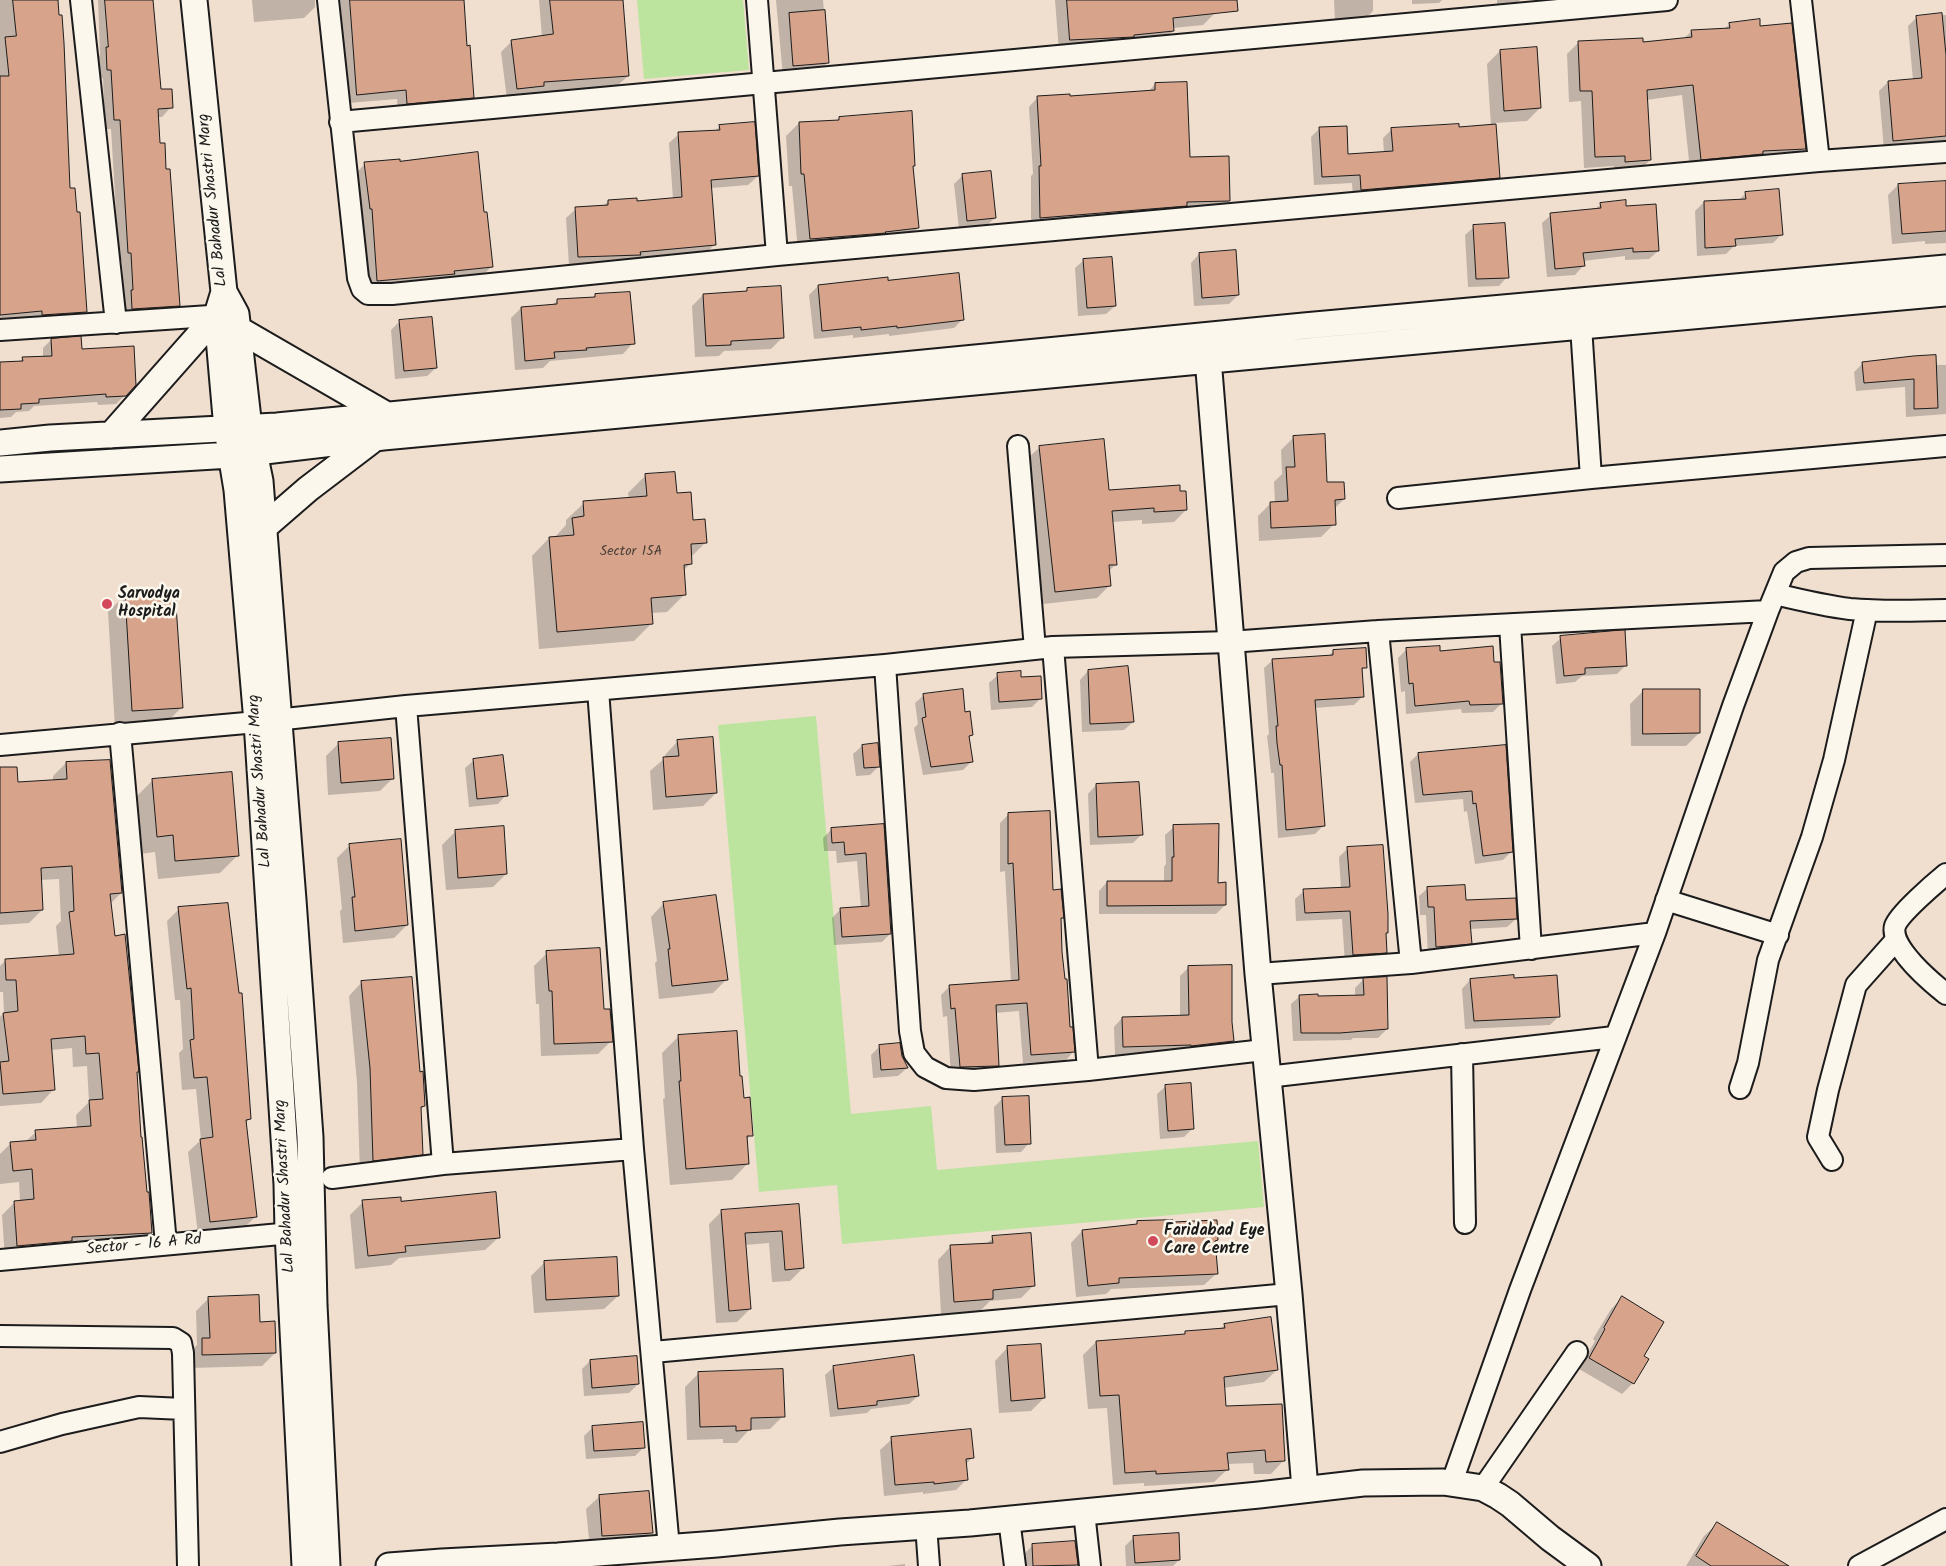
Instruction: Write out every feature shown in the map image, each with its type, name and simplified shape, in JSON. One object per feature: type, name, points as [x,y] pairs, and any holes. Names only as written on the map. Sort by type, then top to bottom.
[{"type":"street","points":[[81,0],[116,323]]},
{"type":"street","name":"Lal Bahadur Shastri Marg","points":[[194,0],[229,313],[238,428],[242,454],[237,490],[268,720],[287,1184],[300,1232],[305,1566]]},
{"type":"street","points":[[328,0],[358,278],[362,289],[368,294],[392,294],[778,254],[1819,161],[1946,152]]},
{"type":"street","points":[[757,0],[778,254]]},
{"type":"street","points":[[340,122],[1667,0]]},
{"type":"street","points":[[1801,0],[1819,161]]},
{"type":"street","points":[[0,469],[242,454],[680,398],[899,364],[1946,268]]},
{"type":"street","points":[[0,443],[238,428],[385,414],[680,398],[902,389],[1946,293]]},
{"type":"street","points":[[111,435],[229,313]]},
{"type":"street","points":[[0,330],[116,323],[229,313],[385,414]]},
{"type":"street","points":[[1365,320],[1368,345]]},
{"type":"street","points":[[1581,326],[1591,478]]},
{"type":"street","points":[[1206,336],[1264,1050],[1289,1294],[1305,1489]]},
{"type":"street","points":[[899,364],[902,389]]},
{"type":"street","points":[[263,528],[308,489],[375,438]]},
{"type":"street","points":[[1018,446],[1044,648],[1088,1070]]},
{"type":"street","points":[[1398,498],[1591,478],[1946,446]]},
{"type":"street","points":[[242,454],[260,481],[268,720]]},
{"type":"street","points":[[1452,1482],[1520,1290],[1614,1037],[1655,933],[1733,706],[1784,572],[1796,562],[1809,558],[1946,555]]},
{"type":"street","points":[[0,745],[406,706],[885,665],[1044,648],[1230,642],[1378,631],[1510,625],[1771,603],[1867,610],[1946,610]]},
{"type":"street","points":[[1740,1088],[1748,1063],[1768,960],[1812,837],[1834,760],[1867,610]]},
{"type":"street","points":[[1510,625],[1531,949]]},
{"type":"street","points":[[1378,631],[1411,963]]},
{"type":"street","points":[[885,665],[910,1022],[914,1054],[926,1067],[946,1078],[974,1080],[1088,1070],[1264,1050]]},
{"type":"street","points":[[598,690],[633,1149],[653,1352],[669,1548]]},
{"type":"street","points":[[406,706],[443,1164]]},
{"type":"street","points":[[120,733],[166,1244]]},
{"type":"street","points":[[1946,874],[1897,921],[1894,934],[1896,940],[1917,968],[1946,994]]},
{"type":"street","points":[[1666,900],[1778,935]]},
{"type":"street","points":[[1258,974],[1411,963],[1655,933]]},
{"type":"street","points":[[1832,1160],[1818,1137],[1828,1090],[1856,985],[1896,940]]},
{"type":"street","points":[[1267,1077],[1614,1037]]},
{"type":"street","points":[[1462,1054],[1465,1223]]},
{"type":"street","points":[[332,1178],[443,1164],[633,1149]]},
{"type":"street","points":[[300,1232],[314,1305],[327,1566]]},
{"type":"street","name":"Sector - 16 A Rd","points":[[0,1260],[300,1232]]},
{"type":"street","points":[[653,1352],[1289,1294]]},
{"type":"street","points":[[0,1336],[173,1338],[181,1343],[183,1353],[188,1566]]},
{"type":"street","points":[[1483,1488],[1577,1352]]},
{"type":"street","points":[[0,1442],[62,1424],[139,1407],[184,1409]]},
{"type":"street","points":[[389,1566],[669,1548],[1084,1512],[1363,1483],[1452,1482],[1483,1488],[1510,1504],[1550,1538],[1588,1566]]},
{"type":"street","points":[[1084,1512],[1090,1566]]},
{"type":"street","points":[[1009,1519],[1015,1566]]},
{"type":"street","points":[[1859,1566],[1946,1519]]},
{"type":"street","points":[[926,1526],[929,1566]]},
{"type":"green space","points":[[637,0],[743,0],[749,70],[644,79]]},
{"type":"green space","points":[[816,716],[851,1114],[931,1106],[937,1170],[1258,1141],[1264,1207],[842,1244],[837,1185],[759,1192],[718,725]]},
{"type":"building","points":[[13,0],[58,0],[59,15],[62,15],[70,188],[75,188],[77,212],[80,212],[87,312],[42,315],[42,311],[0,315],[0,76],[9,76],[5,37],[16,36]]},
{"type":"building","points":[[105,0],[153,0],[161,89],[172,89],[173,108],[158,109],[160,143],[165,143],[166,169],[170,169],[180,306],[132,309],[131,253],[128,253],[120,120],[114,120],[111,70],[107,70],[106,47],[108,47]]},
{"type":"building","points":[[350,0],[464,0],[467,46],[470,45],[474,98],[407,104],[406,90],[357,95]]},
{"type":"building","points":[[550,0],[623,0],[629,76],[544,82],[544,86],[517,89],[511,40],[553,34]]},
{"type":"building","points":[[1067,0],[1237,0],[1238,11],[1173,18],[1174,31],[1134,35],[1134,37],[1070,40]]},
{"type":"building","points":[[825,10],[829,63],[793,66],[789,13]]},
{"type":"building","points":[[1942,13],[1946,55],[1946,136],[1893,141],[1888,81],[1922,78],[1916,16]]},
{"type":"building","points":[[1760,19],[1760,26],[1792,23],[1806,149],[1763,151],[1763,154],[1701,160],[1693,85],[1647,90],[1651,160],[1625,162],[1625,156],[1595,157],[1592,91],[1580,91],[1578,41],[1643,38],[1643,42],[1692,37],[1691,30],[1730,28],[1729,23]]},
{"type":"building","points":[[1537,47],[1541,108],[1504,111],[1500,50]]},
{"type":"building","points":[[1187,82],[1190,157],[1229,156],[1230,201],[1187,202],[1187,206],[1040,218],[1039,166],[1041,166],[1037,96],[1070,94],[1070,96],[1155,90],[1155,83]]},
{"type":"building","points":[[912,111],[915,166],[913,166],[919,228],[886,233],[810,239],[804,174],[801,174],[799,122],[839,120],[839,117]]},
{"type":"building","points":[[755,122],[759,176],[711,180],[716,245],[640,252],[641,255],[578,257],[575,207],[608,205],[608,200],[637,198],[637,201],[682,197],[678,132],[720,130],[719,125]]},
{"type":"building","points":[[1459,124],[1459,127],[1496,124],[1500,178],[1361,190],[1360,175],[1322,177],[1319,127],[1347,126],[1348,154],[1393,151],[1391,128]]},
{"type":"building","points":[[478,152],[484,212],[487,212],[493,267],[454,271],[455,274],[377,281],[372,209],[370,209],[364,162],[400,159],[400,161]]},
{"type":"building","points":[[991,171],[996,218],[967,221],[962,174]]},
{"type":"building","points":[[1946,181],[1946,231],[1902,234],[1898,184]]},
{"type":"building","points":[[1779,189],[1783,235],[1735,239],[1736,246],[1705,248],[1704,201],[1746,199],[1745,192]]},
{"type":"building","points":[[1626,200],[1626,206],[1656,204],[1659,251],[1633,252],[1633,248],[1583,253],[1585,266],[1555,269],[1550,213],[1601,208],[1600,203]]},
{"type":"building","points":[[1505,223],[1509,278],[1476,279],[1473,225]]},
{"type":"building","points":[[1236,250],[1239,295],[1202,298],[1199,253]]},
{"type":"building","points":[[1112,257],[1116,306],[1087,308],[1083,259]]},
{"type":"building","points":[[959,273],[964,320],[897,328],[897,326],[861,330],[861,327],[822,331],[818,285],[888,277],[888,280]]},
{"type":"building","points":[[781,286],[784,338],[731,341],[731,345],[706,346],[703,294],[747,291],[747,288]]},
{"type":"building","points":[[630,292],[635,344],[554,352],[555,358],[525,361],[521,307],[557,304],[557,299],[595,297],[595,294]]},
{"type":"building","points":[[432,317],[437,368],[404,371],[399,320]]},
{"type":"building","points":[[81,336],[82,349],[134,346],[136,385],[126,396],[106,397],[106,394],[39,399],[39,403],[21,404],[21,409],[0,410],[0,362],[23,361],[22,357],[52,356],[51,339]]},
{"type":"building","points":[[1936,355],[1938,408],[1914,409],[1914,379],[1864,383],[1862,362]]},
{"type":"building","points":[[1325,434],[1327,482],[1344,482],[1345,499],[1335,500],[1336,525],[1271,528],[1270,502],[1288,501],[1286,467],[1295,467],[1293,436]]},
{"type":"building","points":[[1104,439],[1109,490],[1180,485],[1180,491],[1186,491],[1187,510],[1154,512],[1154,508],[1112,511],[1117,565],[1109,565],[1111,586],[1055,592],[1039,446]]},
{"type":"building","points":[[675,472],[677,493],[691,492],[693,520],[705,519],[707,543],[691,544],[692,564],[684,565],[686,595],[651,598],[653,624],[557,632],[549,537],[574,535],[572,518],[584,516],[583,501],[647,496],[645,474]]},
{"type":"building","points":[[175,590],[183,708],[132,711],[125,594]]},
{"type":"building","points":[[1625,630],[1627,666],[1585,668],[1585,674],[1564,676],[1560,636]]},
{"type":"building","points":[[1440,646],[1440,651],[1493,646],[1494,662],[1500,662],[1503,704],[1470,705],[1469,701],[1415,706],[1413,683],[1409,684],[1406,648]]},
{"type":"building","points":[[1366,648],[1367,668],[1362,668],[1364,697],[1315,700],[1325,826],[1286,830],[1282,765],[1280,765],[1277,743],[1276,726],[1278,726],[1272,659],[1333,655],[1333,650]]},
{"type":"building","points":[[1128,666],[1134,722],[1090,724],[1088,670]]},
{"type":"building","points":[[1021,671],[1021,677],[1041,676],[1042,699],[999,702],[997,673]]},
{"type":"building","points":[[963,689],[965,712],[970,711],[973,735],[969,736],[973,762],[931,767],[922,718],[926,717],[923,694]]},
{"type":"building","points":[[1643,689],[1700,689],[1700,733],[1643,734]]},
{"type":"building","points":[[713,737],[717,793],[666,797],[663,757],[679,756],[677,740]]},
{"type":"building","points":[[391,738],[394,779],[341,783],[338,742]]},
{"type":"building","points":[[878,743],[880,767],[864,768],[862,745]]},
{"type":"building","points":[[1506,745],[1513,852],[1483,856],[1476,803],[1473,804],[1472,791],[1423,795],[1418,753]]},
{"type":"building","points":[[503,755],[508,796],[477,799],[473,759]]},
{"type":"building","points":[[110,760],[122,893],[110,894],[115,936],[125,934],[139,1072],[137,1072],[141,1137],[147,1192],[149,1192],[152,1233],[72,1237],[72,1241],[17,1246],[14,1201],[34,1199],[32,1169],[13,1171],[10,1142],[36,1140],[35,1130],[91,1126],[89,1100],[103,1099],[99,1053],[86,1054],[85,1036],[51,1039],[55,1090],[3,1094],[0,1062],[9,1061],[3,1013],[18,1011],[16,980],[6,980],[5,959],[74,954],[69,912],[74,911],[72,866],[41,868],[43,910],[0,913],[0,767],[17,767],[18,782],[67,779],[66,762]]},
{"type":"building","points":[[232,772],[239,856],[175,861],[173,835],[157,837],[152,779]]},
{"type":"building","points":[[1139,782],[1143,835],[1098,837],[1096,784]]},
{"type":"building","points":[[1050,811],[1053,890],[1061,889],[1064,918],[1061,918],[1062,952],[1065,979],[1067,979],[1070,1027],[1073,1027],[1075,1052],[1031,1055],[1027,1003],[996,1005],[999,1066],[960,1067],[955,1008],[951,1009],[949,985],[1019,980],[1013,863],[1008,864],[1008,813]]},
{"type":"building","points":[[884,824],[891,934],[842,937],[840,908],[869,906],[866,853],[845,855],[844,842],[832,843],[831,828]]},
{"type":"building","points":[[1219,824],[1218,883],[1226,882],[1226,905],[1107,906],[1107,881],[1172,881],[1172,857],[1174,857],[1173,825]]},
{"type":"building","points":[[504,826],[507,874],[458,878],[455,830]]},
{"type":"building","points":[[401,839],[408,925],[355,931],[352,897],[355,897],[349,844]]},
{"type":"building","points":[[1383,845],[1388,914],[1388,933],[1386,933],[1387,953],[1353,955],[1350,911],[1305,913],[1303,889],[1350,887],[1347,847]]},
{"type":"building","points":[[1465,885],[1466,900],[1516,898],[1517,919],[1470,921],[1472,944],[1436,947],[1434,907],[1428,907],[1427,887]]},
{"type":"building","points":[[716,895],[728,980],[672,986],[668,949],[670,949],[663,902]]},
{"type":"building","points":[[228,903],[239,993],[242,993],[251,1119],[246,1120],[257,1217],[210,1222],[200,1139],[213,1137],[207,1077],[194,1078],[190,1040],[194,1039],[191,988],[187,989],[178,907]]},
{"type":"building","points":[[600,948],[604,1009],[610,1009],[613,1042],[554,1044],[552,991],[549,991],[546,951]]},
{"type":"building","points":[[1232,965],[1234,1041],[1191,1046],[1123,1047],[1122,1017],[1189,1015],[1188,966]]},
{"type":"building","points":[[1514,975],[1514,978],[1557,975],[1560,1017],[1474,1021],[1470,979]]},
{"type":"building","points":[[412,977],[420,1072],[423,1071],[425,1106],[421,1107],[423,1155],[373,1161],[370,1068],[361,981]]},
{"type":"building","points":[[1387,977],[1388,1029],[1340,1033],[1301,1033],[1299,995],[1364,995],[1363,978]]},
{"type":"building","points":[[737,1031],[740,1076],[742,1076],[744,1098],[750,1097],[753,1136],[747,1136],[749,1164],[686,1169],[679,1081],[681,1081],[678,1035]]},
{"type":"building","points":[[900,1043],[902,1056],[908,1068],[881,1070],[879,1045]]},
{"type":"building","points":[[1191,1083],[1194,1129],[1168,1131],[1165,1085]]},
{"type":"building","points":[[1029,1096],[1031,1144],[1005,1145],[1002,1097]]},
{"type":"building","points":[[496,1192],[500,1238],[405,1246],[406,1252],[368,1256],[362,1200],[401,1197],[401,1201]]},
{"type":"building","points":[[799,1204],[804,1268],[785,1270],[782,1231],[745,1233],[751,1309],[729,1311],[721,1210]]},
{"type":"building","points":[[1173,1220],[1174,1222],[1217,1220],[1218,1240],[1215,1241],[1218,1274],[1119,1278],[1119,1283],[1088,1286],[1082,1230],[1137,1224],[1137,1221]]},
{"type":"building","points":[[1031,1233],[1035,1286],[993,1290],[993,1299],[954,1302],[950,1245],[993,1243],[992,1236]]},
{"type":"building","points":[[617,1257],[619,1296],[546,1300],[544,1261]]},
{"type":"building","points":[[259,1295],[260,1322],[275,1321],[276,1353],[202,1355],[202,1338],[210,1338],[208,1297]]},
{"type":"building","points":[[1622,1296],[1664,1322],[1644,1356],[1649,1359],[1634,1384],[1589,1358]]},
{"type":"building","points":[[1271,1317],[1278,1370],[1224,1377],[1226,1406],[1282,1404],[1285,1461],[1266,1462],[1265,1450],[1227,1453],[1229,1470],[1156,1474],[1156,1471],[1125,1473],[1119,1395],[1100,1396],[1096,1341],[1185,1334],[1185,1331],[1225,1328],[1224,1324]]},
{"type":"building","points":[[1041,1344],[1045,1398],[1011,1401],[1007,1346]]},
{"type":"building","points":[[914,1355],[919,1396],[877,1401],[877,1405],[838,1409],[833,1366]]},
{"type":"building","points":[[637,1356],[639,1384],[592,1388],[590,1360]]},
{"type":"building","points":[[783,1369],[785,1417],[751,1418],[751,1430],[736,1431],[736,1426],[700,1427],[698,1372]]},
{"type":"building","points":[[643,1422],[645,1448],[594,1451],[592,1426]]},
{"type":"building","points":[[971,1429],[974,1458],[966,1459],[968,1480],[934,1484],[934,1482],[895,1485],[891,1437]]},
{"type":"building","points":[[649,1491],[653,1533],[602,1536],[599,1495]]},
{"type":"building","points":[[1717,1522],[1789,1566],[1711,1566],[1696,1556]]},
{"type":"building","points":[[1179,1533],[1180,1560],[1135,1563],[1133,1536]]},
{"type":"building","points":[[1075,1541],[1078,1565],[1033,1566],[1032,1544]]},
{"type":"place","name":"Sarvodya Hospital","points":[[107,604]]},
{"type":"place","name":"Faridabad Eye Care Centre","points":[[1153,1241]]}]
